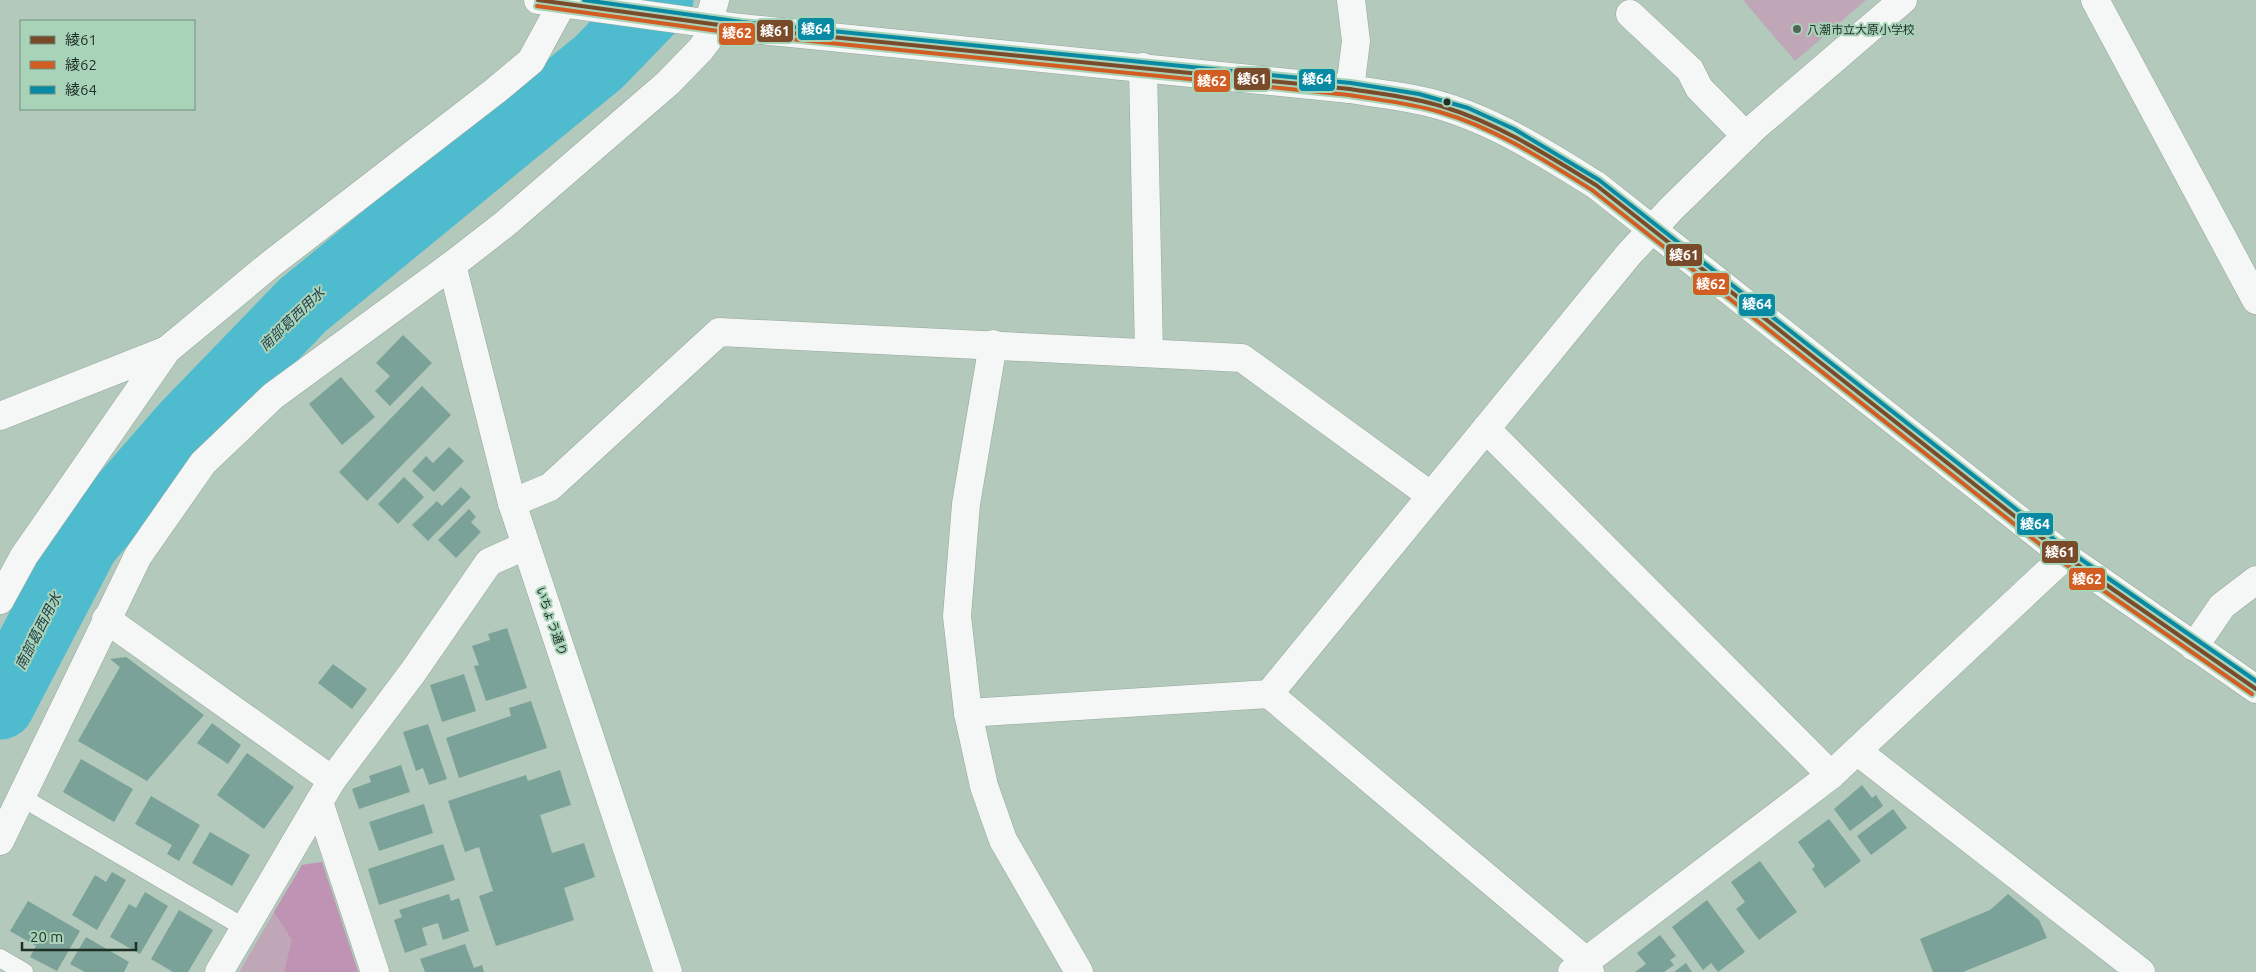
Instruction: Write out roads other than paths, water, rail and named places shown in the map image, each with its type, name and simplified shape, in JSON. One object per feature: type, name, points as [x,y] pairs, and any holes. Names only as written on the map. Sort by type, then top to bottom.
[{"type":"street","points":[[1350,89],[1356,42],[1351,0]]},
{"type":"street","points":[[1269,694],[1312,644],[1430,495],[1630,254],[1746,136],[1903,0]]},
{"type":"street","points":[[2095,0],[2256,300]]},
{"type":"street","points":[[0,600],[24,556],[167,350],[272,263],[495,91],[531,61],[550,2],[708,17],[1143,68],[1350,89],[1419,100],[1479,119],[1538,149],[1596,185],[2065,556],[2256,689]]},
{"type":"street","points":[[1630,14],[1690,70],[1699,88],[1746,136]]},
{"type":"street","points":[[0,841],[138,556],[203,463],[273,396],[452,265],[506,222],[668,83],[701,49],[708,17]]},
{"type":"street","points":[[1143,68],[1149,353]]},
{"type":"street","name":"いちょう通り","points":[[452,265],[512,503],[525,546],[668,972]]},
{"type":"street","points":[[512,503],[550,487],[719,332],[993,344],[1242,358],[1430,495]]},
{"type":"street","points":[[993,344],[966,504],[957,616],[968,713],[984,786],[1003,840],[1079,972]]},
{"type":"street","points":[[0,416],[167,350]]},
{"type":"street","points":[[1486,429],[1831,775]]},
{"type":"street","points":[[219,972],[326,791],[413,672],[489,562],[525,546]]},
{"type":"street","points":[[968,713],[1269,694],[1583,969],[1831,775],[2065,556]]},
{"type":"street","points":[[2194,647],[2222,606],[2256,580]]},
{"type":"street","points":[[106,619],[326,791],[375,972]]},
{"type":"street","points":[[1857,751],[2141,972]]},
{"type":"lane","points":[[21,797],[245,928]]},
{"type":"lane","points":[[0,958],[24,972]]},
{"type":"waterway","name":"南部葛西用水","points":[[0,705],[85,542],[186,426],[303,305],[599,62],[659,0]]},
{"type":"place","name":"八潮市立大原小学校","points":[[1797,29]]}]
